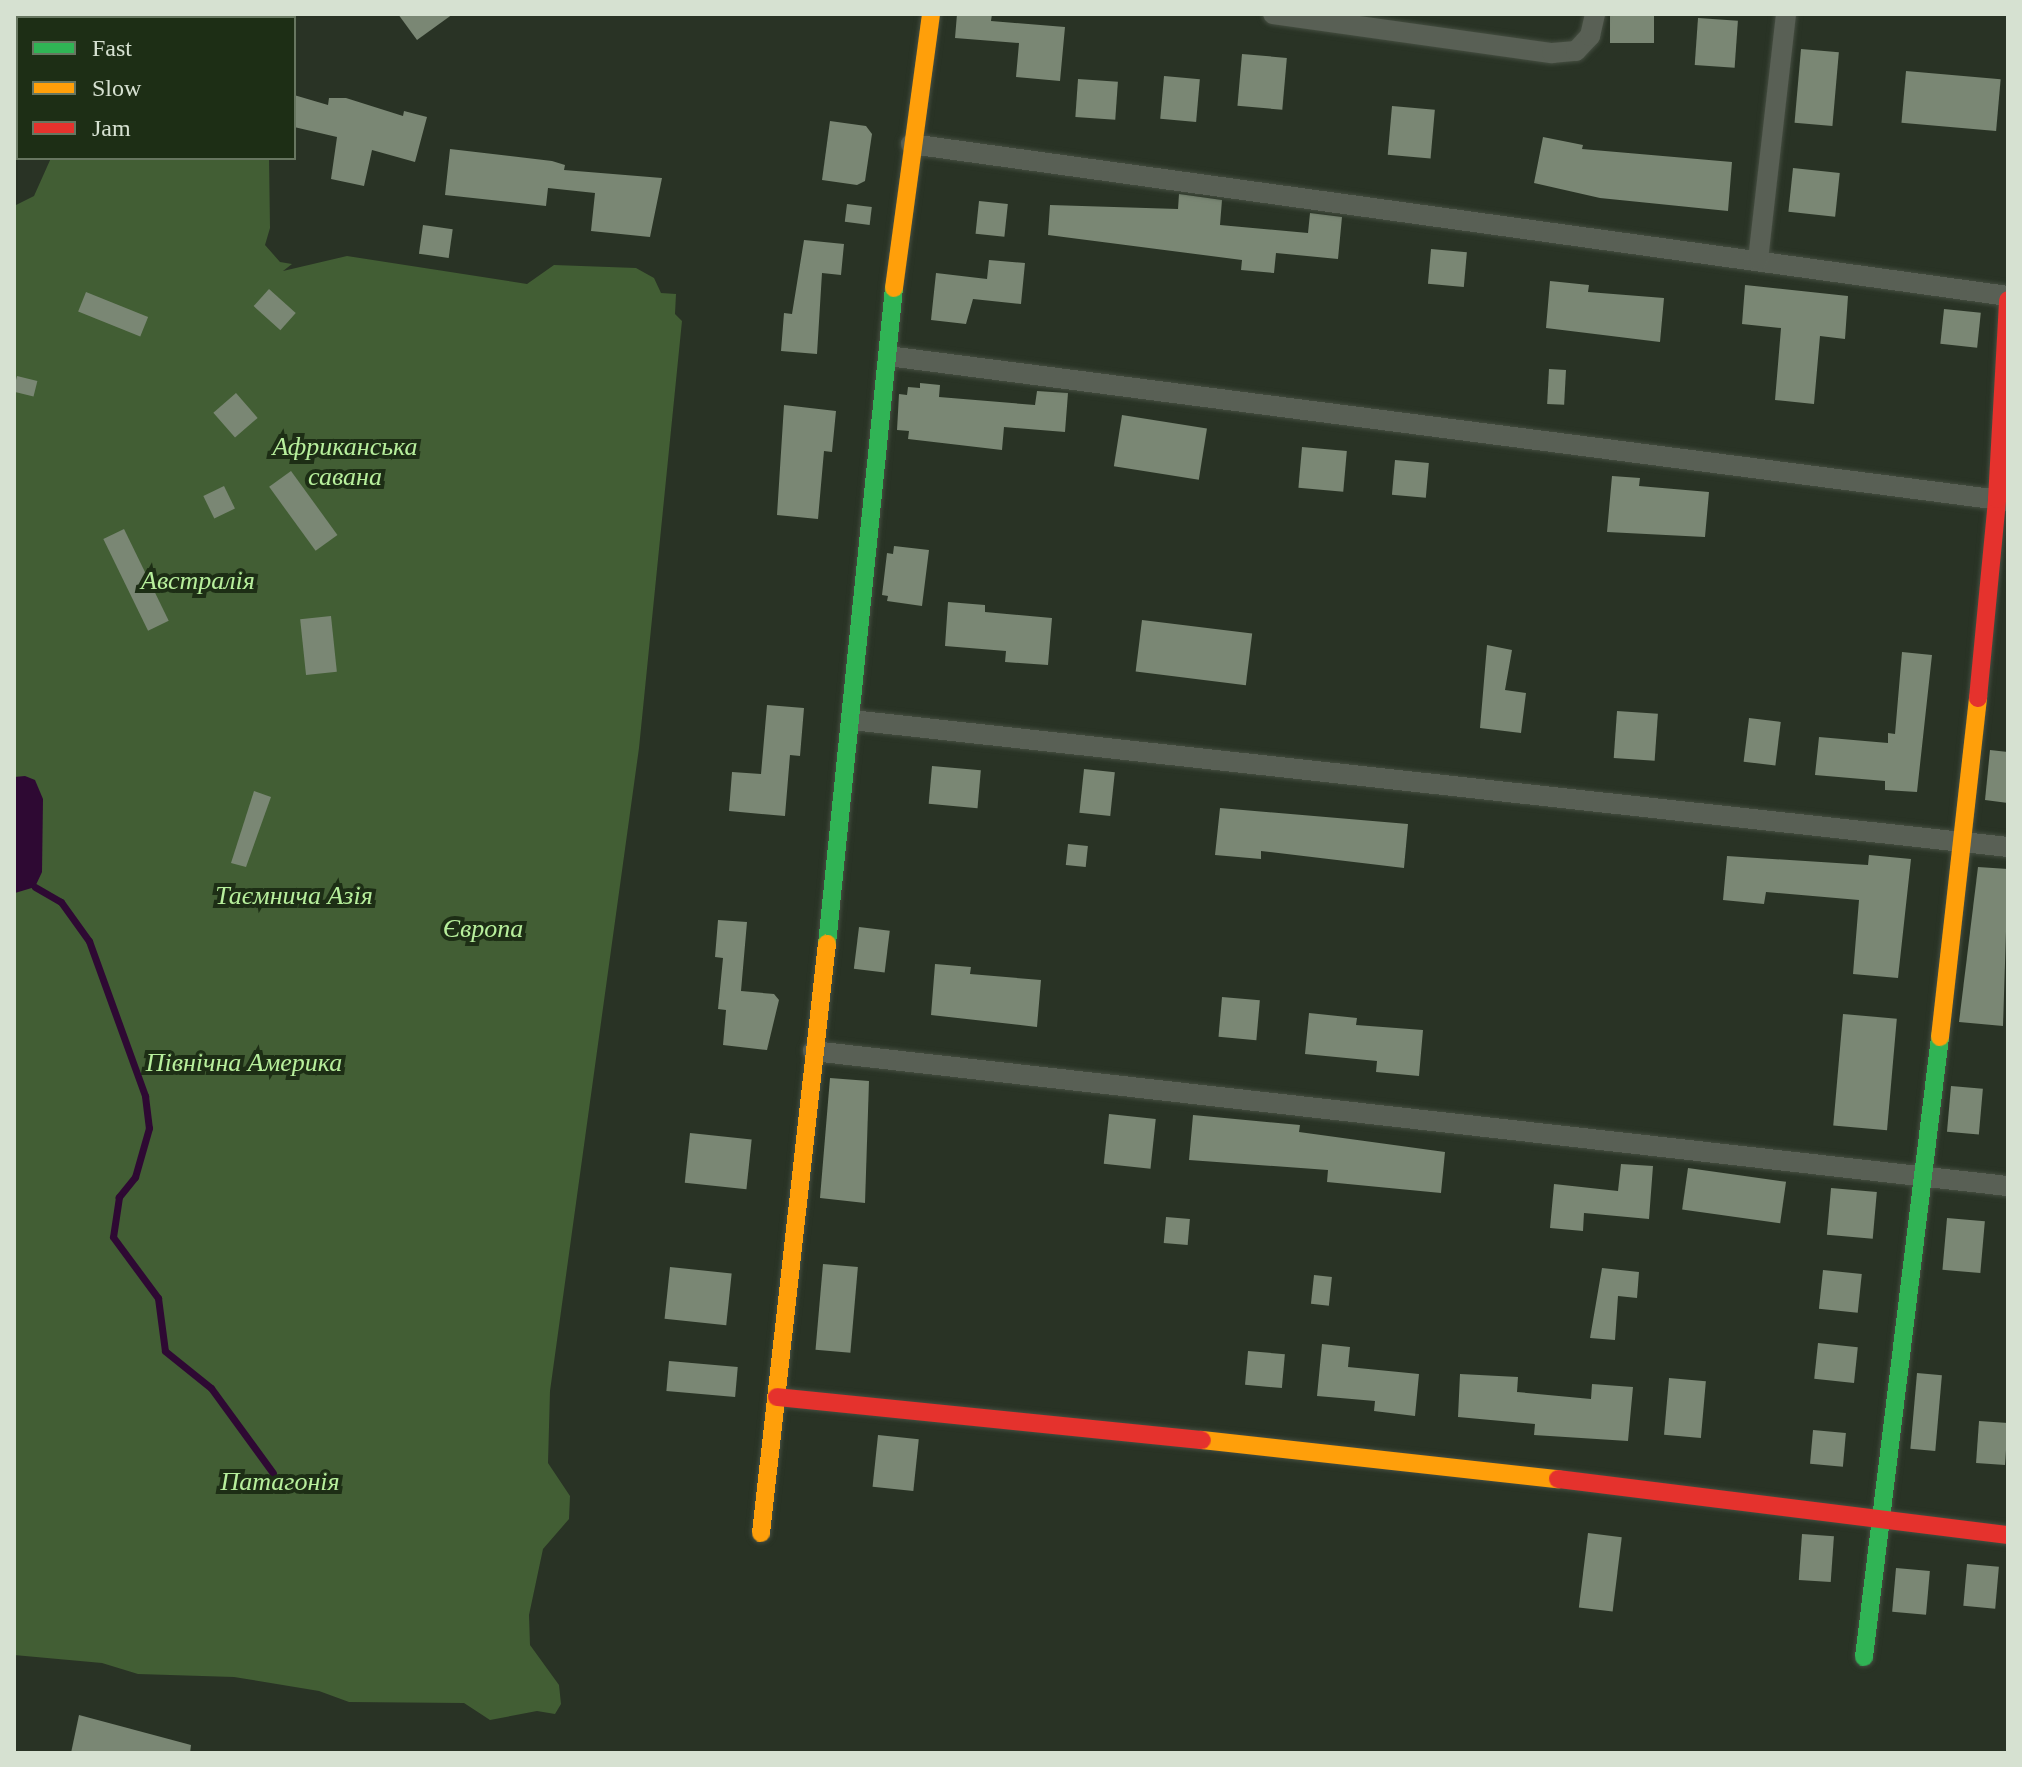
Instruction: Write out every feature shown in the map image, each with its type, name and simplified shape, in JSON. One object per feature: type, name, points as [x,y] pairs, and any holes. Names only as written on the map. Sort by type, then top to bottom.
[{"type":"street","points":[[761,1533],[852,720],[867,528],[911,144],[931,14]]},
{"type":"street","points":[[1273,14],[1384,22],[1552,53],[1576,51],[1590,36],[1595,14]]},
{"type":"street","points":[[1758,260],[1786,14]]},
{"type":"street","points":[[911,144],[1758,260],[2008,298],[2003,500],[1964,842],[1919,1177],[1864,1657]]},
{"type":"street","points":[[888,356],[2003,500]]},
{"type":"street","points":[[852,720],[2008,847]]},
{"type":"street","points":[[813,1051],[2008,1186]]},
{"type":"street","points":[[777,1397],[1415,1461],[2008,1535]]},
{"type":"green space","points":[[50,160],[269,160],[270,228],[265,245],[280,262],[292,264],[283,271],[347,256],[527,284],[554,265],[636,268],[654,278],[661,293],[676,294],[675,314],[682,321],[639,748],[550,1391],[548,1463],[570,1496],[569,1519],[543,1549],[529,1615],[530,1645],[559,1685],[561,1704],[555,1714],[537,1711],[490,1720],[464,1703],[349,1702],[319,1691],[234,1677],[138,1674],[102,1663],[14,1655],[14,206],[34,196]]},
{"type":"shaded area","points":[[25,776],[35,780],[43,799],[42,872],[35,887],[15,893],[14,777]]},
{"type":"building","points":[[398,14],[453,14],[417,40]]},
{"type":"building","points":[[957,14],[992,14],[991,21],[1065,27],[1060,81],[1016,77],[1019,43],[955,38]]},
{"type":"building","points":[[1610,14],[1654,14],[1654,43],[1610,43]]},
{"type":"building","points":[[1698,18],[1738,21],[1735,68],[1695,65]]},
{"type":"building","points":[[1801,49],[1839,52],[1832,126],[1795,123]]},
{"type":"building","points":[[1242,54],[1287,58],[1282,110],[1237,106]]},
{"type":"building","points":[[1906,71],[2001,79],[1996,131],[1901,123]]},
{"type":"building","points":[[1164,76],[1200,79],[1196,122],[1160,119]]},
{"type":"building","points":[[1078,79],[1118,82],[1115,120],[1075,117]]},
{"type":"building","points":[[296,96],[328,105],[329,98],[346,98],[403,116],[404,111],[427,117],[415,162],[372,150],[364,186],[331,179],[337,137],[296,127]]},
{"type":"building","points":[[1392,106],[1435,110],[1431,159],[1388,155]]},
{"type":"building","points":[[830,121],[866,126],[872,134],[865,181],[857,185],[822,180]]},
{"type":"building","points":[[1543,137],[1583,145],[1582,149],[1732,162],[1728,211],[1600,198],[1534,183]]},
{"type":"building","points":[[450,149],[552,161],[565,165],[564,170],[662,178],[650,237],[591,231],[595,193],[548,188],[546,206],[445,195]]},
{"type":"building","points":[[1793,168],[1840,173],[1835,217],[1788,212]]},
{"type":"building","points":[[1179,194],[1222,200],[1220,225],[1308,233],[1310,213],[1342,217],[1338,259],[1276,253],[1274,273],[1241,270],[1242,260],[1048,235],[1050,205],[1178,209]]},
{"type":"building","points":[[979,201],[1008,204],[1004,237],[976,234]]},
{"type":"building","points":[[847,204],[872,207],[870,225],[845,222]]},
{"type":"building","points":[[423,225],[453,229],[449,258],[419,254]]},
{"type":"building","points":[[804,240],[844,244],[841,275],[822,273],[817,354],[781,351],[784,313],[792,314]]},
{"type":"building","points":[[1431,249],[1467,252],[1464,287],[1428,284]]},
{"type":"building","points":[[989,260],[1025,263],[1021,304],[973,299],[966,324],[931,320],[936,273],[987,279]]},
{"type":"building","points":[[1550,281],[1589,285],[1588,292],[1664,298],[1660,342],[1546,328]]},
{"type":"building","points":[[1745,285],[1848,296],[1845,339],[1820,336],[1814,404],[1775,400],[1781,328],[1742,324]]},
{"type":"building","points":[[269,289],[296,313],[280,330],[254,306]]},
{"type":"building","points":[[86,292],[148,317],[140,337],[78,311]]},
{"type":"building","points":[[1944,309],[1981,313],[1977,348],[1940,344]]},
{"type":"building","points":[[1549,369],[1566,370],[1564,405],[1547,404]]},
{"type":"building","points":[[17,376],[37,381],[34,397],[14,392]]},
{"type":"building","points":[[920,383],[940,385],[939,397],[1035,405],[1037,391],[1068,393],[1065,432],[1004,427],[1002,450],[908,439],[909,431],[897,430],[899,394],[907,395],[908,387],[920,388]]},
{"type":"building","points":[[236,393],[258,418],[235,438],[213,413]]},
{"type":"building","points":[[784,405],[836,411],[832,452],[824,451],[818,519],[777,515]]},
{"type":"building","points":[[1122,415],[1207,428],[1199,480],[1114,466]]},
{"type":"building","points":[[1302,447],[1347,451],[1343,492],[1298,488]]},
{"type":"building","points":[[1395,460],[1429,463],[1426,498],[1392,495]]},
{"type":"building","points":[[291,471],[337,535],[316,551],[269,487]]},
{"type":"building","points":[[1612,476],[1640,478],[1639,486],[1709,492],[1705,537],[1607,532]]},
{"type":"building","points":[[224,486],[235,508],[214,519],[203,496]]},
{"type":"building","points":[[124,529],[169,621],[148,631],[103,539]]},
{"type":"building","points":[[894,546],[929,550],[922,606],[887,601],[888,596],[882,595],[887,553],[893,554]]},
{"type":"building","points":[[948,602],[985,605],[985,612],[1052,618],[1048,665],[1005,662],[1006,651],[945,646]]},
{"type":"building","points":[[331,616],[337,672],[306,675],[300,619]]},
{"type":"building","points":[[1142,620],[1252,634],[1246,685],[1136,672]]},
{"type":"building","points":[[1487,645],[1512,650],[1505,690],[1526,693],[1521,733],[1480,728]]},
{"type":"building","points":[[1902,652],[1932,655],[1917,792],[1885,790],[1885,781],[1815,775],[1819,737],[1888,743],[1888,733],[1895,734]]},
{"type":"building","points":[[767,705],[804,708],[800,756],[790,755],[785,816],[729,811],[732,772],[761,774]]},
{"type":"building","points":[[1617,711],[1658,714],[1655,761],[1614,758]]},
{"type":"building","points":[[1749,718],[1781,722],[1775,766],[1744,762]]},
{"type":"building","points":[[1990,750],[2008,752],[2008,803],[1985,800]]},
{"type":"building","points":[[932,766],[981,770],[978,808],[929,804]]},
{"type":"building","points":[[1084,769],[1115,772],[1110,816],[1079,813]]},
{"type":"building","points":[[254,791],[271,797],[246,867],[231,863]]},
{"type":"building","points":[[1220,808],[1408,824],[1404,868],[1261,851],[1261,859],[1215,855]]},
{"type":"building","points":[[1068,844],[1088,846],[1086,867],[1066,865]]},
{"type":"building","points":[[1869,855],[1911,859],[1898,978],[1853,974],[1859,900],[1766,892],[1764,904],[1723,900],[1727,856],[1868,865]]},
{"type":"building","points":[[1978,867],[2008,869],[2003,1026],[1959,1022]]},
{"type":"building","points":[[718,920],[747,922],[741,991],[774,994],[779,1000],[767,1050],[723,1045],[726,1010],[718,1009],[723,958],[715,957]]},
{"type":"building","points":[[859,927],[890,931],[885,972],[854,969]]},
{"type":"building","points":[[935,964],[971,967],[970,974],[1041,980],[1037,1027],[931,1015]]},
{"type":"building","points":[[1222,997],[1260,1000],[1256,1040],[1219,1037]]},
{"type":"building","points":[[1309,1013],[1357,1018],[1356,1025],[1423,1030],[1419,1076],[1376,1072],[1377,1061],[1305,1054]]},
{"type":"building","points":[[1843,1014],[1897,1019],[1887,1130],[1833,1126]]},
{"type":"building","points":[[830,1078],[869,1081],[865,1203],[820,1198]]},
{"type":"building","points":[[1951,1086],[1983,1089],[1979,1135],[1947,1132]]},
{"type":"building","points":[[1109,1114],[1156,1119],[1151,1169],[1104,1164]]},
{"type":"building","points":[[1193,1115],[1300,1125],[1299,1132],[1445,1152],[1441,1193],[1327,1182],[1328,1170],[1189,1160]]},
{"type":"building","points":[[690,1133],[752,1139],[746,1189],[685,1183]]},
{"type":"building","points":[[1621,1164],[1653,1166],[1649,1219],[1584,1213],[1583,1231],[1550,1228],[1554,1184],[1618,1191]]},
{"type":"building","points":[[1688,1168],[1786,1182],[1780,1223],[1682,1210]]},
{"type":"building","points":[[1831,1188],[1877,1192],[1873,1239],[1827,1235]]},
{"type":"building","points":[[1166,1217],[1190,1219],[1188,1245],[1164,1243]]},
{"type":"building","points":[[1947,1218],[1985,1221],[1980,1273],[1942,1270]]},
{"type":"building","points":[[823,1264],[858,1267],[850,1353],[816,1350]]},
{"type":"building","points":[[670,1267],[732,1273],[726,1325],[665,1319]]},
{"type":"building","points":[[1602,1268],[1639,1272],[1637,1298],[1618,1296],[1615,1340],[1590,1338]]},
{"type":"building","points":[[1823,1270],[1862,1274],[1858,1313],[1819,1309]]},
{"type":"building","points":[[1314,1275],[1332,1277],[1329,1306],[1311,1304]]},
{"type":"building","points":[[1818,1343],[1858,1347],[1854,1383],[1814,1379]]},
{"type":"building","points":[[1322,1344],[1350,1347],[1348,1367],[1419,1374],[1415,1416],[1374,1411],[1375,1401],[1317,1396]]},
{"type":"building","points":[[1248,1351],[1285,1354],[1282,1388],[1245,1385]]},
{"type":"building","points":[[669,1361],[738,1367],[735,1397],[666,1391]]},
{"type":"building","points":[[1917,1373],[1942,1375],[1935,1451],[1910,1449]]},
{"type":"building","points":[[1460,1374],[1518,1377],[1517,1392],[1591,1399],[1592,1384],[1633,1387],[1628,1441],[1534,1435],[1535,1424],[1458,1417]]},
{"type":"building","points":[[1669,1378],[1706,1381],[1701,1438],[1664,1435]]},
{"type":"building","points":[[1979,1421],[2008,1423],[2005,1465],[1976,1463]]},
{"type":"building","points":[[1813,1430],[1846,1433],[1843,1467],[1810,1464]]},
{"type":"building","points":[[878,1435],[919,1439],[913,1491],[873,1487]]},
{"type":"building","points":[[1588,1533],[1622,1537],[1613,1612],[1579,1607]]},
{"type":"building","points":[[1802,1534],[1834,1536],[1831,1582],[1799,1580]]},
{"type":"building","points":[[1967,1564],[1999,1567],[1995,1609],[1963,1606]]},
{"type":"building","points":[[1896,1568],[1930,1571],[1926,1615],[1892,1612]]},
{"type":"building","points":[[79,1715],[191,1745],[190,1753],[71,1753]]},
{"type":"waterway","points":[[35,887],[61,902],[89,941],[145,1096],[149,1128],[135,1177],[119,1197],[113,1237],[158,1298],[165,1351],[211,1388],[273,1473]]},
{"type":"traffic: fast","points":[[827,944],[894,288]]},
{"type":"traffic: fast","points":[[1864,1657],[1940,1037]]},
{"type":"traffic: slow","points":[[894,288],[931,14]]},
{"type":"traffic: slow","points":[[1940,1037],[1978,698]]},
{"type":"traffic: slow","points":[[761,1533],[827,944]]},
{"type":"traffic: slow","points":[[1202,1440],[1558,1479]]},
{"type":"traffic: jam","points":[[1978,698],[1997,499],[2008,300]]},
{"type":"traffic: jam","points":[[777,1397],[1202,1440]]},
{"type":"traffic: jam","points":[[1558,1479],[2008,1535]]},
{"type":"park label","name":"Африканська савана","points":[[345,462]]},
{"type":"park label","name":"Австралія","points":[[198,581]]},
{"type":"park label","name":"Таємнича Азія","points":[[294,896]]},
{"type":"park label","name":"Європа","points":[[483,929]]},
{"type":"park label","name":"Північна Америка","points":[[244,1063]]},
{"type":"park label","name":"Патагонія","points":[[280,1482]]}]
